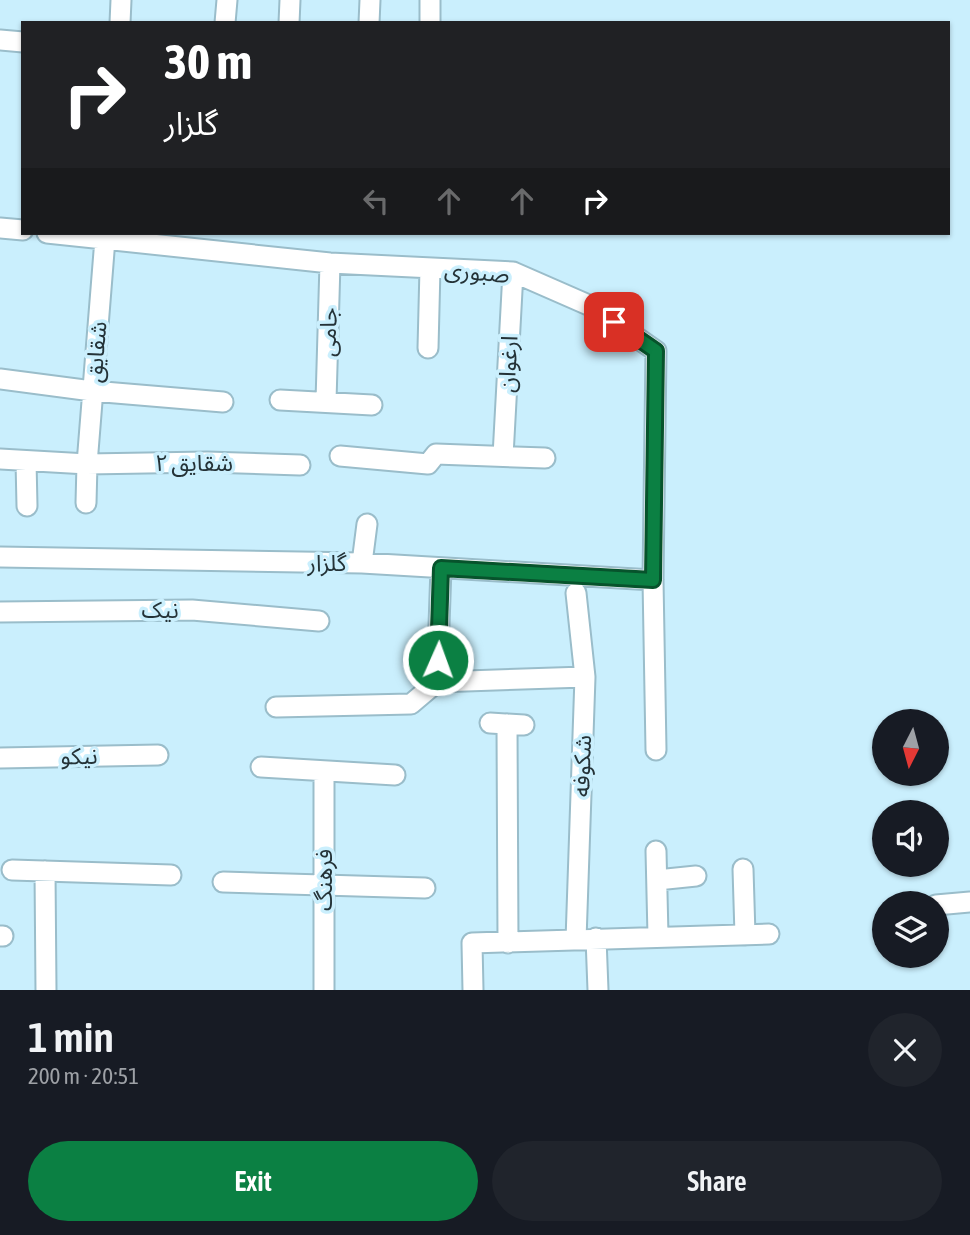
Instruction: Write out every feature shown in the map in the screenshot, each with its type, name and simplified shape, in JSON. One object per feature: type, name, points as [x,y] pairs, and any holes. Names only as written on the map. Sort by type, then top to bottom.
[{"type":"street","points":[[120,21],[121,0]]},
{"type":"street","points":[[225,21],[227,0]]},
{"type":"street","points":[[289,21],[290,0]]},
{"type":"street","points":[[369,0],[369,21]]},
{"type":"street","points":[[430,0],[430,21]]},
{"type":"street","points":[[0,40],[21,43]]},
{"type":"street","points":[[0,228],[21,230]]},
{"type":"street","name":"صبوری","points":[[69,235],[105,239],[126,237],[207,241],[330,263],[513,272],[593,307],[656,351],[653,580],[656,750]]},
{"type":"street","name":"شقایق","points":[[86,503],[105,239]]},
{"type":"street","name":"جامی","points":[[326,401],[330,263]]},
{"type":"street","points":[[428,348],[430,268]]},
{"type":"street","name":"ارغوان","points":[[503,456],[513,272]]},
{"type":"street","points":[[0,379],[92,391],[223,402]]},
{"type":"street","points":[[280,400],[372,405]]},
{"type":"street","points":[[340,456],[428,464],[436,454],[545,458]]},
{"type":"street","points":[[26,461],[27,506]]},
{"type":"street","name":"شقایق ۲","points":[[1,463],[207,462],[300,466]]},
{"type":"street","points":[[362,563],[367,524]]},
{"type":"street","name":"گلزار","points":[[0,557],[362,563],[653,580]]},
{"type":"street","points":[[437,682],[441,568]]},
{"type":"street","name":"شکوفه","points":[[576,593],[584,677],[586,939],[597,990]]},
{"type":"street","name":"نیک","points":[[0,612],[192,610],[319,621]]},
{"type":"street","points":[[276,707],[411,704],[437,682],[584,677]]},
{"type":"street","points":[[507,724],[508,943]]},
{"type":"street","name":"نیکو","points":[[0,758],[158,755]]},
{"type":"street","points":[[261,767],[395,775]]},
{"type":"street","name":"فرهنگ","points":[[324,771],[324,990]]},
{"type":"street","points":[[656,851],[658,936]]},
{"type":"street","points":[[743,869],[746,935]]},
{"type":"street","points":[[12,870],[171,875]]},
{"type":"street","points":[[46,871],[46,990]]},
{"type":"street","points":[[657,880],[696,876]]},
{"type":"street","points":[[223,882],[425,888]]},
{"type":"street","points":[[949,904],[970,902]]},
{"type":"street","points":[[473,990],[472,943],[769,934]]},
{"type":"route","points":[[438,660],[441,568],[653,580],[656,351],[614,322]]}]
